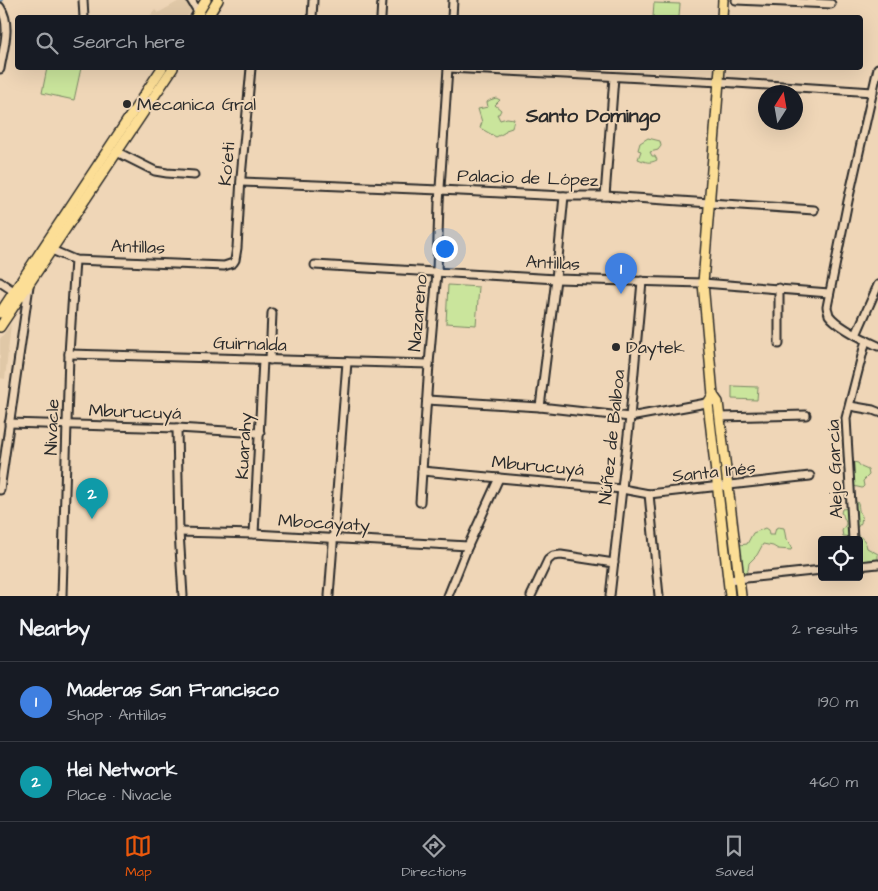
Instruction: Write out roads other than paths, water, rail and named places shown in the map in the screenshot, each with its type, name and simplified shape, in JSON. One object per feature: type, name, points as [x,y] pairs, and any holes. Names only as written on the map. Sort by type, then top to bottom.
[{"type":"main road","points":[[198,15],[206,0]]},
{"type":"main road","points":[[209,15],[218,0]]},
{"type":"main road","points":[[722,15],[723,0]]},
{"type":"main road","points":[[0,327],[161,70]]},
{"type":"main road","points":[[0,313],[117,152],[172,70]]},
{"type":"main road","points":[[720,70],[703,283],[718,487],[730,596]]},
{"type":"main road","points":[[713,400],[720,417],[741,596]]},
{"type":"street","points":[[83,0],[84,15]]},
{"type":"street","points":[[191,0],[198,15]]},
{"type":"street","points":[[312,15],[313,0]]},
{"type":"street","points":[[381,15],[382,0]]},
{"type":"street","points":[[452,15],[453,0]]},
{"type":"street","points":[[736,0],[831,4]]},
{"type":"street","points":[[0,69],[6,26],[5,16],[1,8]]},
{"type":"street","points":[[878,68],[876,85],[848,200],[826,307],[834,320],[856,336],[878,346]]},
{"type":"street","name":"Ko'eti","points":[[233,263],[237,248],[251,70]]},
{"type":"street","name":"Nazareno","points":[[420,502],[437,272],[440,190],[449,70]]},
{"type":"street","points":[[486,70],[873,92]]},
{"type":"street","points":[[605,196],[614,77]]},
{"type":"street","points":[[117,152],[155,171],[194,175]]},
{"type":"street","name":"Palacio de López","points":[[241,182],[564,196],[605,196],[814,210]]},
{"type":"street","points":[[540,407],[564,196]]},
{"type":"street","name":"Antillas","points":[[48,249],[75,260],[224,266],[233,263]]},
{"type":"street","name":"Nivacle","points":[[62,596],[75,260]]},
{"type":"street","name":"Antillas","points":[[315,265],[556,278],[703,283],[829,293]]},
{"type":"street","name":"Núñez de Balboa","points":[[610,596],[630,417],[642,281]]},
{"type":"street","points":[[0,282],[15,292]]},
{"type":"street","points":[[0,490],[29,283]]},
{"type":"street","points":[[856,336],[878,285]]},
{"type":"street","points":[[779,288],[779,344]]},
{"type":"street","name":"Kuarahy","points":[[254,534],[260,433],[272,313]]},
{"type":"street","name":"Alejo García","points":[[853,536],[846,418],[866,340]]},
{"type":"street","name":"Guirnalda","points":[[70,354],[429,364]]},
{"type":"street","points":[[329,596],[347,362]]},
{"type":"street","points":[[427,400],[540,407],[630,417],[713,400]]},
{"type":"street","points":[[850,406],[878,412]]},
{"type":"street","points":[[720,417],[806,415]]},
{"type":"street","name":"Mburucuyá","points":[[9,423],[177,428],[260,433]]},
{"type":"street","points":[[177,428],[179,532],[183,596]]},
{"type":"street","name":"Mburucuyá","points":[[422,471],[622,489]]},
{"type":"street","name":"Santa Inés","points":[[622,489],[649,494],[810,476]]},
{"type":"street","points":[[448,596],[499,478]]},
{"type":"street","points":[[649,494],[659,596]]},
{"type":"street","name":"Mbocayaty","points":[[179,532],[254,534],[468,546]]},
{"type":"street","points":[[531,596],[548,560],[554,556],[561,555],[614,562]]},
{"type":"street","points":[[863,566],[878,564]]},
{"type":"street","points":[[728,580],[818,570]]},
{"type":"place","name":"Mecanica Gral","points":[[127,104]]},
{"type":"place","name":"Maderas San Francisco","points":[[621,294]]},
{"type":"place","name":"Daytek","points":[[616,347]]},
{"type":"place","name":"Hei Network","points":[[92,519]]},
{"type":"district","name":"Santo Domingo","points":[[593,116]]}]
